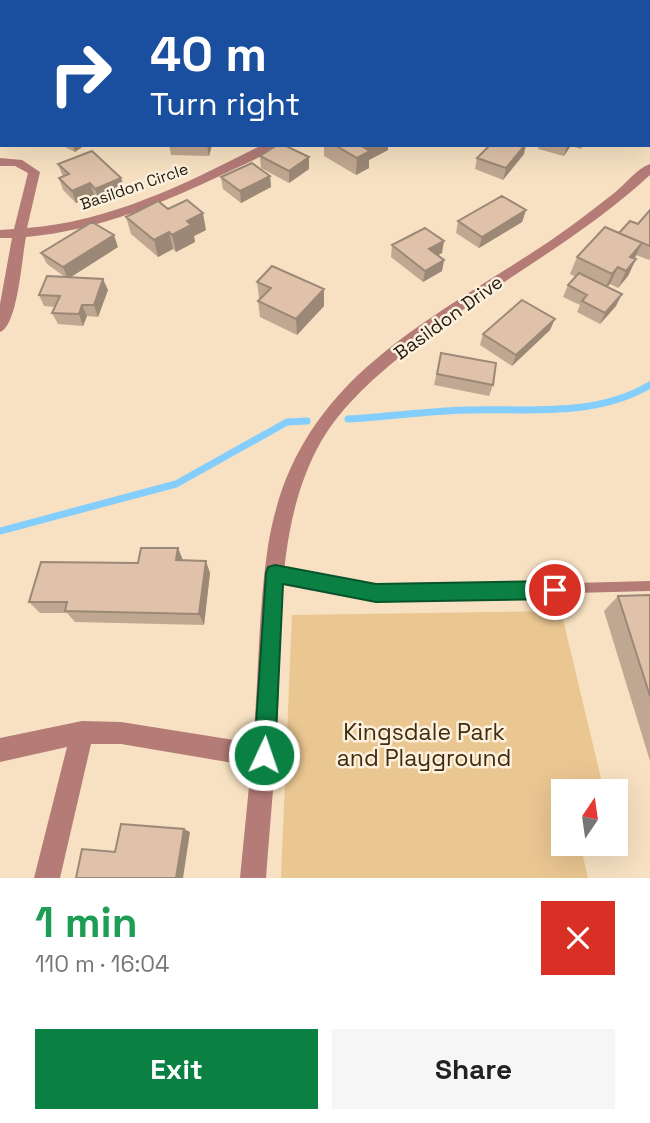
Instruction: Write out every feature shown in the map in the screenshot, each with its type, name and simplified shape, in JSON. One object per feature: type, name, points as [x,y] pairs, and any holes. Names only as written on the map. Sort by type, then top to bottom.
[{"type":"street","name":"Basildon Circle","points":[[0,234],[19,234],[104,219],[212,176],[268,147]]},
{"type":"street","points":[[0,162],[13,161],[26,165],[34,172],[32,191],[5,293],[0,326]]},
{"type":"street","name":"Basildon Drive","points":[[253,878],[280,531],[290,494],[308,447],[339,404],[408,342],[599,212],[650,167]]},
{"type":"street","points":[[0,750],[82,732],[121,733],[264,755]]},
{"type":"street","points":[[47,878],[82,732]]},
{"type":"lane","points":[[275,573],[376,593],[650,586]]},
{"type":"green space","name":"Kingsdale Park and Playground","points":[[561,611],[601,779],[551,779],[551,856],[583,856],[588,878],[281,878],[292,615]]},
{"type":"building","points":[[274,147],[288,147],[309,157],[289,171],[260,156]]},
{"type":"building","points":[[338,147],[363,147],[370,151],[357,158]]},
{"type":"building","points":[[488,147],[523,147],[506,168],[477,158]]},
{"type":"building","points":[[92,151],[121,178],[95,189],[90,183],[72,191],[59,178],[69,174],[58,164]]},
{"type":"building","points":[[252,163],[270,176],[240,191],[221,177]]},
{"type":"building","points":[[502,196],[526,210],[482,237],[458,221]]},
{"type":"building","points":[[187,200],[203,213],[187,221],[191,225],[172,235],[169,232],[154,240],[126,217],[158,201],[168,209]]},
{"type":"building","points":[[650,210],[650,246],[619,233],[630,221],[638,224]]},
{"type":"building","points":[[92,222],[114,235],[63,267],[41,253]]},
{"type":"building","points":[[605,227],[642,243],[630,257],[636,259],[626,271],[618,267],[612,274],[577,257]]},
{"type":"building","points":[[425,228],[444,241],[429,249],[444,260],[425,271],[392,245]]},
{"type":"building","points":[[272,266],[324,289],[296,319],[258,301],[271,288],[257,282]]},
{"type":"building","points":[[579,273],[622,294],[605,313],[582,301],[587,295],[568,285]]},
{"type":"building","points":[[47,276],[103,279],[94,305],[82,305],[79,314],[52,313],[60,296],[39,295]]},
{"type":"building","points":[[522,300],[555,319],[516,355],[483,334]]},
{"type":"building","points":[[441,353],[496,363],[493,385],[437,374]]},
{"type":"building","points":[[141,548],[178,548],[176,560],[206,561],[199,614],[65,611],[67,602],[29,602],[41,562],[138,563]]},
{"type":"building","points":[[650,595],[650,696],[618,596]]},
{"type":"building","points":[[121,824],[184,829],[176,878],[76,878],[82,849],[115,852]]},
{"type":"waterway","points":[[348,419],[451,411],[584,407],[606,403],[650,385]]},
{"type":"waterway","points":[[0,531],[176,484],[287,422],[307,421]]},
{"type":"route","points":[[264,755],[275,573],[376,593],[555,590]]}]
